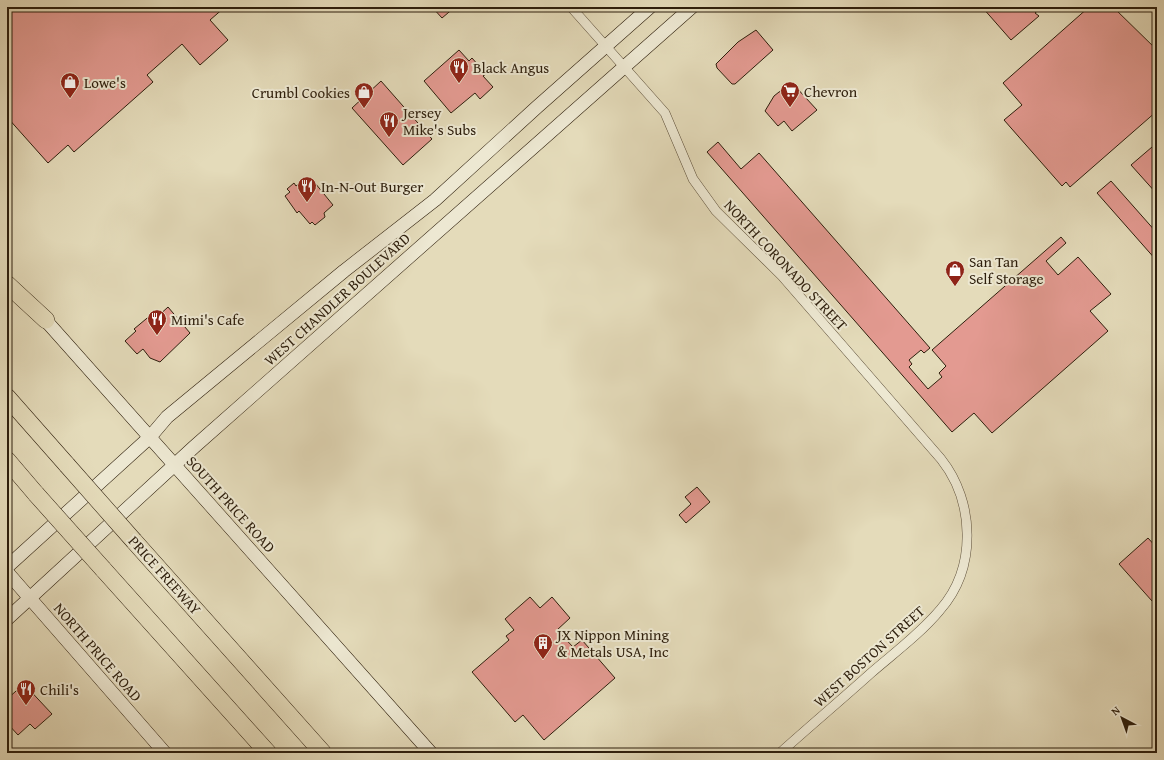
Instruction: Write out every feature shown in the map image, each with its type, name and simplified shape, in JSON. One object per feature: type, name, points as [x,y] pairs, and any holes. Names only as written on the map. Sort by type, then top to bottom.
[{"type":"highway","points":[[7,284],[46,320]]},
{"type":"highway","name":"PRICE FREEWAY","points":[[7,397],[323,753]]},
{"type":"highway","points":[[7,460],[268,753]]},
{"type":"main road","name":"WEST CHANDLER BOULEVARD","points":[[7,567],[150,437],[167,417],[344,271],[435,200],[650,7]]},
{"type":"main road","name":"WEST CHANDLER BOULEVARD","points":[[7,619],[175,465],[692,7]]},
{"type":"main road","name":"SOUTH PRICE ROAD","points":[[7,276],[431,753]]},
{"type":"main road","name":"NORTH PRICE ROAD","points":[[7,572],[165,753]]},
{"type":"street","name":"NORTH CORONADO STREET","points":[[571,7],[625,66],[665,113],[693,180],[708,201],[742,238],[782,276],[949,468],[961,493],[966,518],[967,549],[963,569]]},
{"type":"street","name":"WEST BOSTON STREET","points":[[780,753],[925,626],[947,600],[963,569]]},
{"type":"building","name":"Lowe's","points":[[7,7],[225,7],[210,20],[228,40],[200,65],[182,44],[147,75],[153,82],[74,152],[68,145],[48,163],[7,117]]},
{"type":"building","points":[[432,7],[455,7],[442,18]]},
{"type":"building","points":[[982,7],[1042,7],[1035,13],[1039,16],[1011,40]]},
{"type":"building","points":[[1089,7],[1113,7],[1157,50],[1157,111],[1070,187],[1066,182],[1062,186],[1004,120],[1022,105],[1003,83]]},
{"type":"building","name":"Chevron","points":[[756,30],[773,50],[735,84],[732,84],[717,68],[716,64],[738,42]]},
{"type":"building","name":"Black Angus","points":[[459,50],[469,61],[472,58],[486,74],[483,76],[493,87],[480,99],[475,93],[451,113],[424,81]]},
{"type":"building","points":[[381,81],[432,139],[403,165],[352,108]]},
{"type":"building","name":"Chevron","points":[[794,85],[817,110],[792,131],[784,121],[778,126],[765,111],[774,96]]},
{"type":"building","points":[[718,142],[741,169],[759,153],[930,348],[924,353],[921,350],[909,360],[912,364],[909,367],[928,389],[942,377],[939,373],[946,366],[932,350],[1061,237],[1066,243],[1046,261],[1058,275],[1078,257],[1111,294],[1090,311],[1108,331],[992,433],[974,413],[952,432],[707,152]]},
{"type":"building","points":[[1152,147],[1157,152],[1157,194],[1131,165]]},
{"type":"building","points":[[1111,181],[1157,233],[1157,261],[1097,193]]},
{"type":"building","points":[[301,182],[308,189],[315,183],[333,205],[324,213],[325,217],[315,225],[312,222],[310,224],[299,211],[297,213],[285,196],[290,192],[287,189],[294,183],[296,186]]},
{"type":"building","name":"Mimi's Cafe","points":[[168,307],[190,333],[160,362],[150,358],[143,349],[137,354],[125,341],[136,331],[134,329],[152,314],[156,318]]},
{"type":"building","points":[[697,487],[710,502],[686,523],[679,515],[691,504],[685,497]]},
{"type":"building","points":[[1148,538],[1157,548],[1157,596],[1152,601],[1119,564]]},
{"type":"building","name":"JX Nippon Mining & Metals USA, Inc","points":[[530,597],[540,608],[552,597],[570,618],[557,630],[573,647],[582,640],[615,678],[544,740],[523,715],[515,722],[472,672],[509,640],[506,636],[514,630],[505,619]]},
{"type":"building","name":"Chili's","points":[[24,684],[52,714],[35,729],[30,724],[18,735],[7,723],[7,699]]},
{"type":"place","name":"Black Angus","points":[[459,84]]},
{"type":"place","name":"Lowe's","points":[[70,99]]},
{"type":"place","name":"Chevron","points":[[790,108]]},
{"type":"place","name":"Crumbl Cookies","points":[[364,109]]},
{"type":"place","name":"Jersey Mike's Subs","points":[[389,138]]},
{"type":"place","name":"In-N-Out Burger","points":[[307,203]]},
{"type":"place","name":"San Tan Self Storage","points":[[955,287]]},
{"type":"place","name":"Mimi's Cafe","points":[[157,336]]},
{"type":"place","name":"JX Nippon Mining & Metals USA, Inc","points":[[543,660]]},
{"type":"place","name":"Chili's","points":[[26,706]]}]
